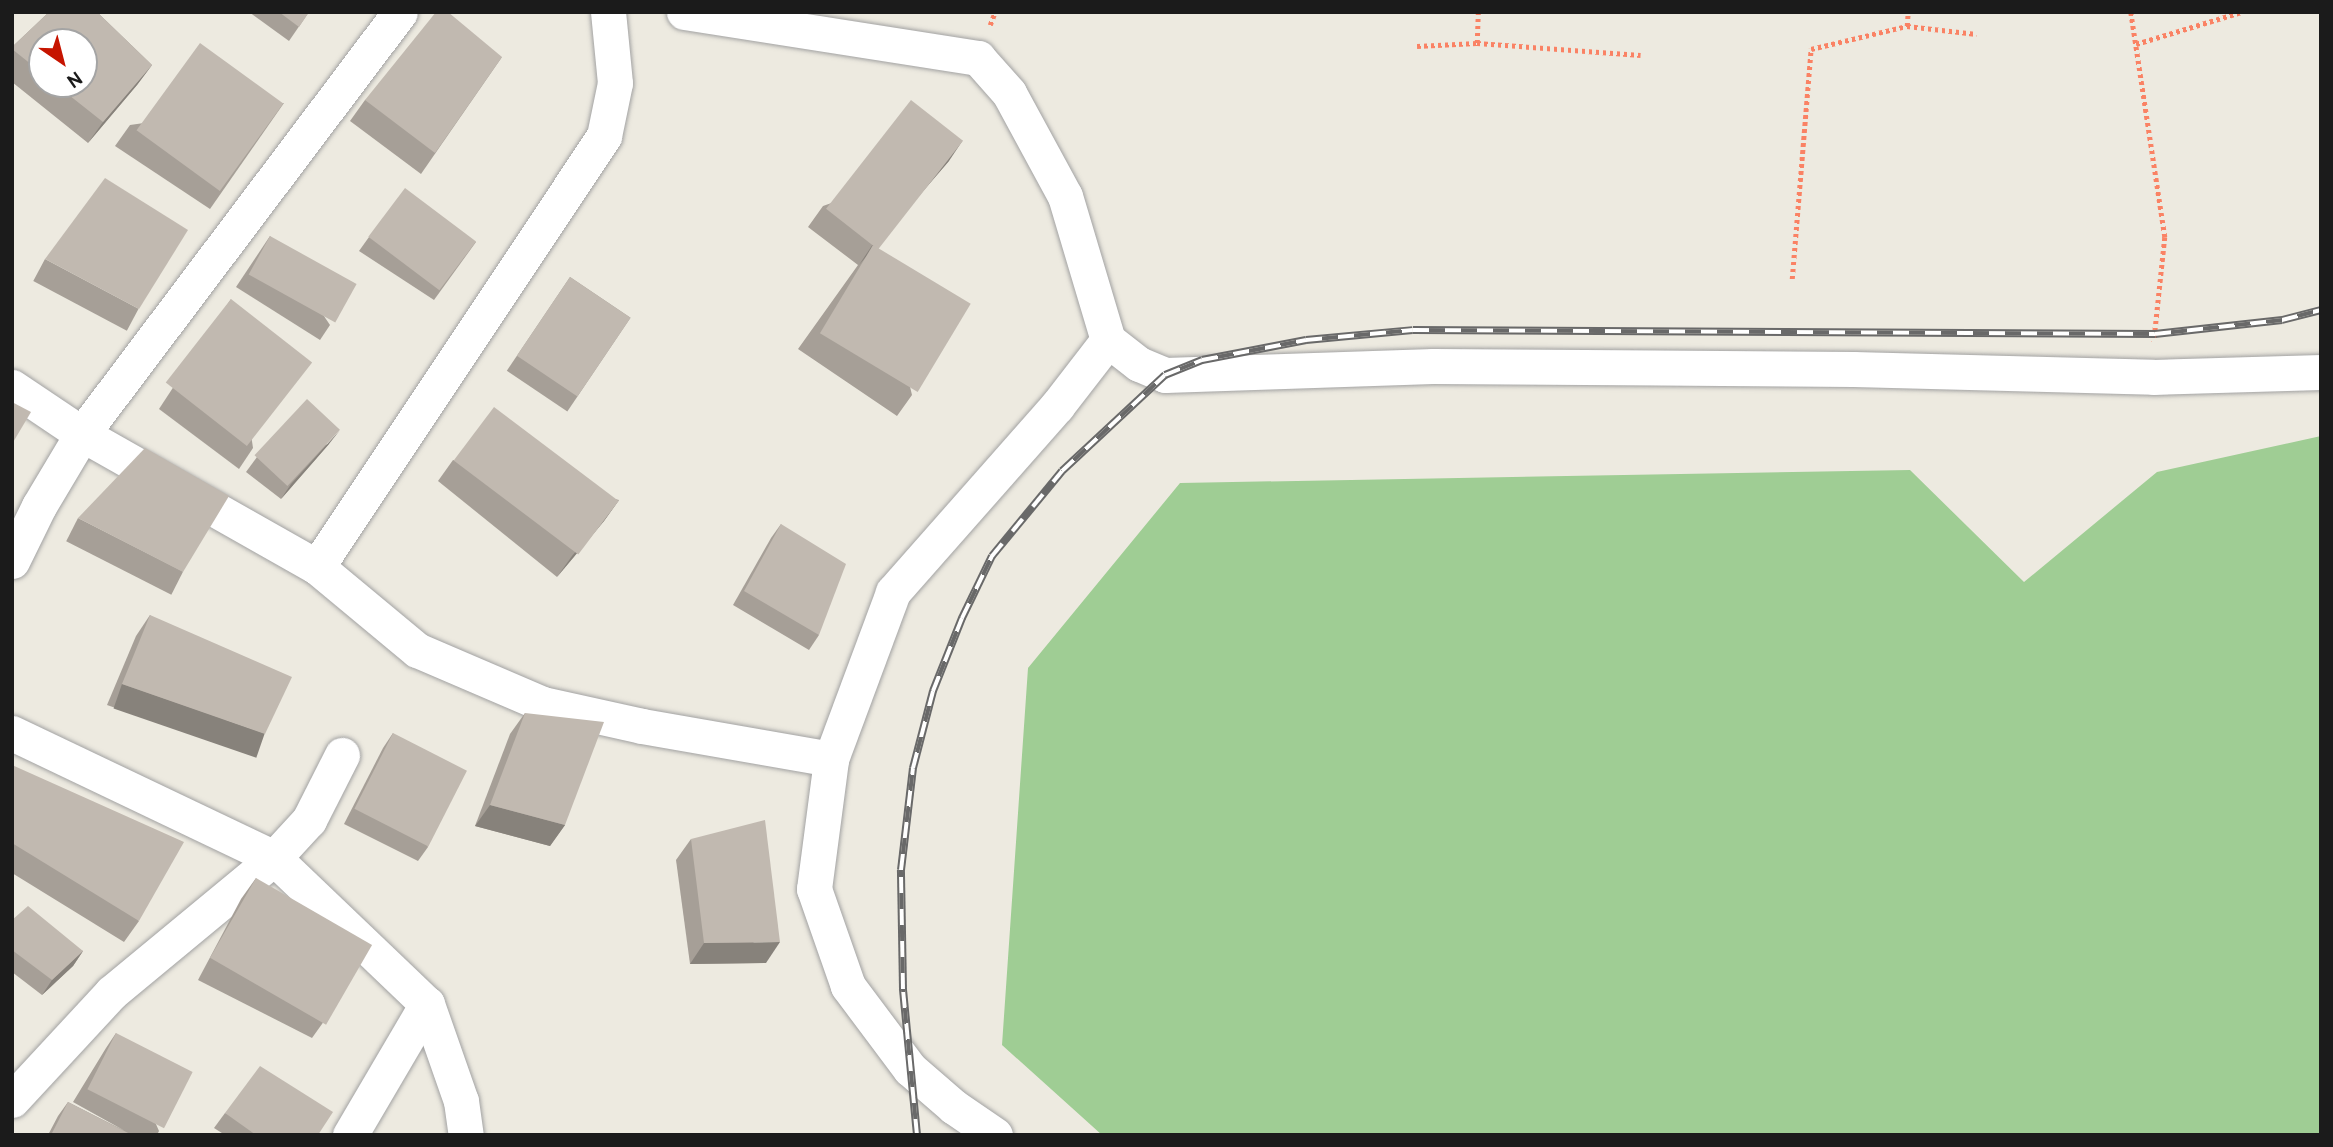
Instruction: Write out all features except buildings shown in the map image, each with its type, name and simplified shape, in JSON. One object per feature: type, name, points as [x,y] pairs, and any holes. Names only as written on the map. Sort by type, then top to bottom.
[{"type":"street","points":[[12,561],[39,506],[82,434],[400,12]]},
{"type":"street","points":[[317,566],[604,136],[615,83],[608,12]]},
{"type":"street","points":[[684,12],[978,58],[1009,93],[1065,196],[1108,340],[1139,364],[1165,375],[1433,366],[1853,369],[2153,377],[2310,375],[2321,372]]},
{"type":"street","points":[[995,1135],[954,1107],[910,1069],[848,986],[814,889],[831,760],[893,592],[1057,406],[1108,340]]},
{"type":"street","points":[[12,387],[82,434],[317,566],[417,650],[543,704],[642,726],[831,760]]},
{"type":"street","points":[[12,733],[274,858],[427,1004],[461,1101],[466,1135]]},
{"type":"street","points":[[12,1100],[111,993],[274,858],[309,820],[342,755]]},
{"type":"street","points":[[350,1135],[427,1004]]},
{"type":"path","points":[[1477,43],[1478,12]]},
{"type":"path","points":[[1907,26],[1908,12]]},
{"type":"path","points":[[2131,12],[2165,237],[2153,377]]},
{"type":"path","points":[[2136,44],[2241,12]]},
{"type":"path","points":[[1792,279],[1811,49],[1907,26],[1977,34]]},
{"type":"path","points":[[1418,46],[1477,43],[1641,55]]},
{"type":"green space","points":[[2321,436],[2321,1135],[1102,1135],[1002,1045],[1028,668],[1180,483],[1910,470],[2024,582],[2157,472]]},
{"type":"railway","points":[[917,1135],[903,989],[901,870],[913,768],[933,691],[962,618],[992,556],[1062,471],[1165,375],[1202,360],[1306,340],[1413,330],[2155,334],[2282,320],[2321,310]]}]
